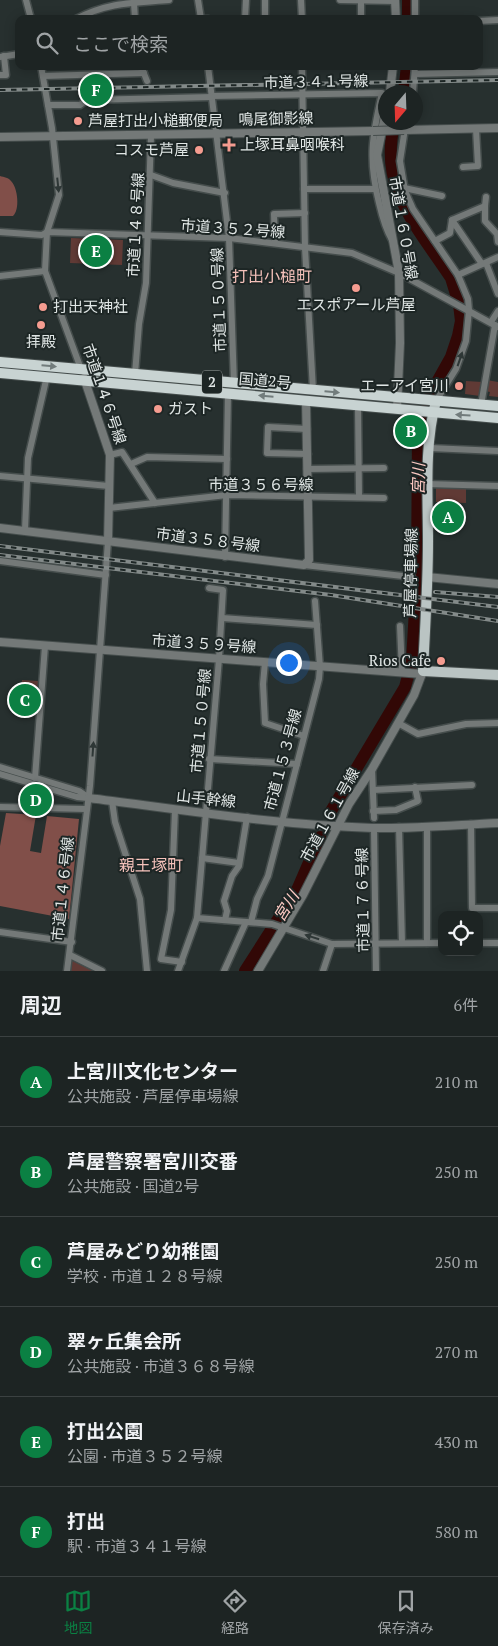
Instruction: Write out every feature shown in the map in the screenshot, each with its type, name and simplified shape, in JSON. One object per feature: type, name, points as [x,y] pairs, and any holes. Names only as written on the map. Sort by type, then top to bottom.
[{"type":"highway","name":"国道2号","points":[[0,362],[498,406]]},
{"type":"highway","name":"国道2号","points":[[0,372],[498,418]]},
{"type":"main road","name":"芦屋停車場線","points":[[413,673],[427,577],[427,484],[430,448],[426,412],[431,401]]},
{"type":"main road","points":[[413,673],[498,675]]},
{"type":"street","points":[[26,0],[30,15]]},
{"type":"street","points":[[83,15],[109,2],[134,3],[169,0]]},
{"type":"street","points":[[198,0],[200,15]]},
{"type":"street","points":[[245,15],[246,0]]},
{"type":"street","points":[[265,0],[265,15]]},
{"type":"street","points":[[301,0],[302,15]]},
{"type":"street","points":[[340,0],[395,0],[396,15]]},
{"type":"street","points":[[415,0],[415,15]]},
{"type":"street","points":[[361,1],[361,15]]},
{"type":"street","points":[[134,3],[135,15]]},
{"type":"street","points":[[483,21],[498,20]]},
{"type":"street","points":[[0,75],[6,75],[2,56],[15,54]]},
{"type":"street","name":"市道１４６号線","points":[[42,70],[53,137],[59,195],[47,232],[45,271],[110,455],[106,575],[89,798],[86,809],[72,942],[67,971]]},
{"type":"street","points":[[143,70],[147,81]]},
{"type":"street","name":"市道１５０号線","points":[[209,70],[229,238],[234,384]]},
{"type":"street","points":[[302,70],[305,248],[312,390]]},
{"type":"street","points":[[391,85],[393,70]]},
{"type":"street","points":[[414,85],[415,70]]},
{"type":"street","points":[[415,74],[498,72]]},
{"type":"street","points":[[43,76],[144,74]]},
{"type":"street","name":"市道３４１号線","points":[[48,105],[80,105],[87,100],[382,93],[373,131]]},
{"type":"street","points":[[423,127],[498,128]]},
{"type":"street","points":[[463,167],[478,166],[476,129]]},
{"type":"street","name":"鳴尾御影線","points":[[0,137],[152,136],[379,130]]},
{"type":"street","name":"市道１６０号線","points":[[382,130],[377,155],[399,272],[397,410]]},
{"type":"street","points":[[404,130],[400,161],[404,188],[413,209],[458,275],[468,299],[466,309],[466,341],[456,369],[431,401]]},
{"type":"street","points":[[373,131],[372,173],[386,230],[394,244]]},
{"type":"street","name":"市道１４８号線","points":[[135,374],[139,324],[146,282],[152,136]]},
{"type":"street","points":[[151,175],[173,183],[225,193]]},
{"type":"street","points":[[404,188],[442,196]]},
{"type":"street","points":[[304,189],[375,189]]},
{"type":"street","points":[[486,197],[484,221],[497,234],[498,242]]},
{"type":"street","points":[[452,220],[486,206]]},
{"type":"street","points":[[274,243],[274,214],[305,213]]},
{"type":"street","points":[[435,241],[450,233],[452,220]]},
{"type":"street","points":[[452,220],[484,264],[498,294]]},
{"type":"street","name":"市道３５２号線","points":[[0,232],[42,235],[47,232],[229,238],[352,253],[399,272],[452,304],[466,309]]},
{"type":"street","points":[[458,275],[498,258]]},
{"type":"street","points":[[0,276],[45,271]]},
{"type":"street","points":[[466,309],[495,325]]},
{"type":"street","points":[[481,405],[498,311]]},
{"type":"street","points":[[25,530],[28,458],[47,376]]},
{"type":"street","points":[[225,557],[228,495],[228,393]]},
{"type":"street","points":[[304,565],[310,560],[306,400]]},
{"type":"street","points":[[358,406],[359,497]]},
{"type":"street","points":[[307,429],[268,427],[267,453],[308,454]]},
{"type":"street","points":[[430,448],[498,451]]},
{"type":"street","points":[[110,455],[122,452],[132,464],[154,503]]},
{"type":"street","points":[[132,464],[148,457],[227,459]]},
{"type":"street","points":[[308,469],[384,468]]},
{"type":"street","points":[[0,476],[110,486]]},
{"type":"street","points":[[427,484],[498,486]]},
{"type":"street","name":"市道３５６号線","points":[[109,508],[228,495],[384,498]]},
{"type":"street","name":"市道３５８号線","points":[[0,528],[225,557],[412,577]]},
{"type":"street","points":[[0,561],[106,575]]},
{"type":"street","points":[[427,577],[498,584]]},
{"type":"street","name":"市道１５０号線","points":[[178,971],[197,918],[219,659],[223,590],[210,588]]},
{"type":"street","name":"市道１５３号線","points":[[224,971],[249,922],[256,898],[268,876],[304,736],[320,666],[315,601]]},
{"type":"street","points":[[222,618],[317,625]]},
{"type":"street","points":[[400,626],[413,673]]},
{"type":"street","name":"市道３５９号線","points":[[0,642],[413,673]]},
{"type":"street","points":[[35,778],[45,646]]},
{"type":"street","points":[[265,662],[265,723],[304,736]]},
{"type":"street","name":"市道１６１号線","points":[[258,971],[277,926],[334,826],[372,769],[414,695],[413,673]]},
{"type":"street","points":[[398,723],[418,734],[466,724],[498,723]]},
{"type":"street","points":[[210,759],[297,764]]},
{"type":"street","name":"山手幹線","points":[[0,767],[79,791],[89,798]]},
{"type":"street","points":[[372,769],[374,814],[396,810],[418,801],[416,787]]},
{"type":"street","name":"山手幹線","points":[[0,774],[77,797],[205,814],[334,826]]},
{"type":"street","points":[[373,790],[472,785]]},
{"type":"street","points":[[112,801],[115,822],[140,899],[147,971]]},
{"type":"street","points":[[0,807],[86,809]]},
{"type":"street","points":[[175,810],[171,910],[161,958],[182,962]]},
{"type":"street","points":[[225,920],[227,911],[224,901],[232,876],[240,863],[248,818]]},
{"type":"street","points":[[334,826],[399,828],[498,823]]},
{"type":"street","points":[[471,824],[472,908],[498,908]]},
{"type":"street","points":[[427,827],[427,943]]},
{"type":"street","name":"市道１７６号線","points":[[374,828],[376,971]]},
{"type":"street","points":[[399,828],[402,944]]},
{"type":"street","points":[[202,858],[240,863]]},
{"type":"street","points":[[197,918],[277,926],[332,944],[438,943]]},
{"type":"street","points":[[0,932],[72,942]]},
{"type":"street","points":[[483,943],[498,943]]},
{"type":"street","points":[[323,971],[332,944]]},
{"type":"street","points":[[70,955],[102,971]]},
{"type":"shaded area","points":[[0,176],[10,180],[17,194],[17,209],[13,216],[0,216]]},
{"type":"shaded area","points":[[71,238],[123,240],[122,265],[70,263]]},
{"type":"shaded area","points":[[487,380],[498,382],[498,397],[489,396],[490,392],[485,391]]},
{"type":"shaded area","points":[[466,381],[482,382],[480,396],[465,394]]},
{"type":"shaded area","points":[[436,486],[466,487],[466,503],[436,502]]},
{"type":"shaded area","points":[[22,680],[38,681],[37,695],[21,694]]},
{"type":"shaded area","points":[[6,813],[36,815],[30,851],[41,853],[47,816],[79,819],[69,919],[0,906],[0,846]]},
{"type":"shaded area","points":[[71,960],[93,971],[70,971]]},
{"type":"waterway","name":"宮川","points":[[408,0],[408,15]]},
{"type":"waterway","name":"宮川","points":[[405,85],[407,70]]},
{"type":"waterway","name":"宮川","points":[[331,811],[405,687],[412,661],[417,575],[418,434],[432,391],[451,357],[461,321],[459,304],[451,278],[414,224],[396,186],[392,166],[391,145],[394,130]]},
{"type":"waterway","name":"宮川","points":[[245,971],[298,888],[320,837]]},
{"type":"railway","points":[[0,90],[498,80]]},
{"type":"railway","points":[[0,546],[498,607]]},
{"type":"railway","points":[[0,555],[331,595],[498,621]]},
{"type":"railway","points":[[435,592],[498,597]]},
{"type":"place","name":"打出","points":[[96,90]]},
{"type":"place","name":"芦屋打出小槌郵便局","points":[[78,121]]},
{"type":"place","name":"上塚耳鼻咽喉科","points":[[229,145]]},
{"type":"place","name":"コスモ芦屋","points":[[199,150]]},
{"type":"place","name":"打出公園","points":[[96,251]]},
{"type":"place","name":"エスポアール芦屋","points":[[356,288]]},
{"type":"place","name":"打出天神社","points":[[43,307]]},
{"type":"place","name":"拝殿","points":[[41,325]]},
{"type":"place","name":"エーアイ宮川","points":[[459,386]]},
{"type":"place","name":"ガスト","points":[[158,409]]},
{"type":"place","name":"芦屋警察署宮川交番","points":[[411,431]]},
{"type":"place","name":"上宮川文化センター","points":[[448,517]]},
{"type":"place","name":"Rios Cafe","points":[[441,661]]},
{"type":"place","name":"芦屋みどり幼稚園","points":[[25,700]]},
{"type":"place","name":"翠ヶ丘集会所","points":[[36,800]]},
{"type":"district","name":"打出小槌町","points":[[272,276]]},
{"type":"district","name":"親王塚町","points":[[151,865]]}]
